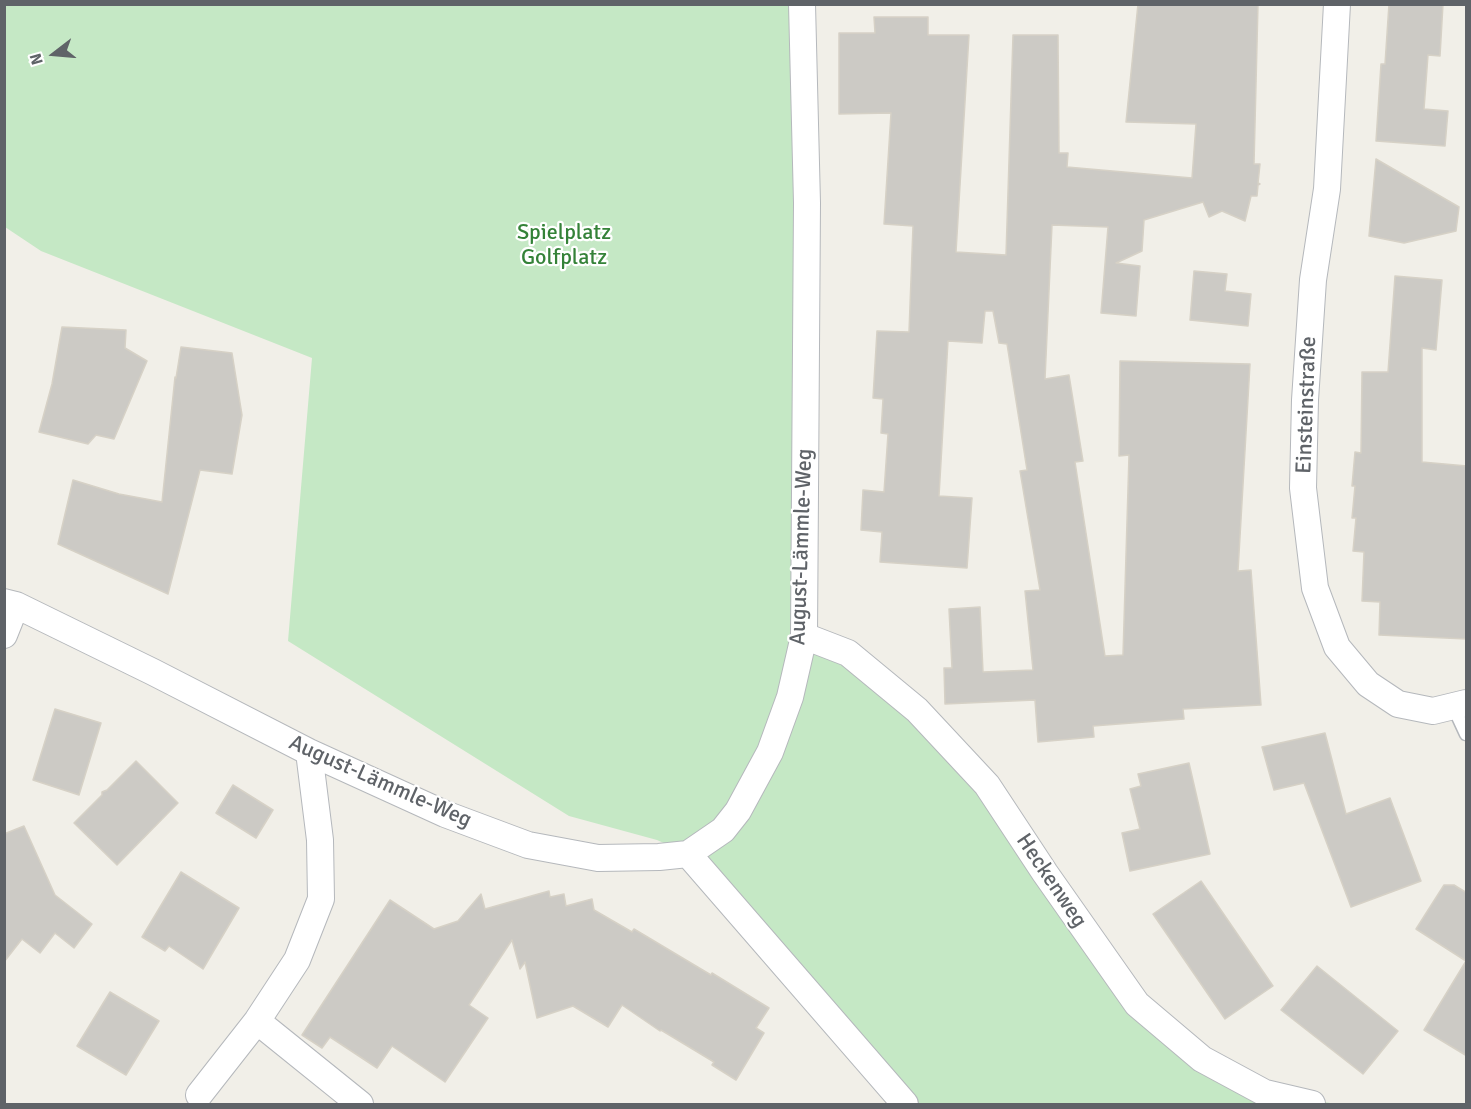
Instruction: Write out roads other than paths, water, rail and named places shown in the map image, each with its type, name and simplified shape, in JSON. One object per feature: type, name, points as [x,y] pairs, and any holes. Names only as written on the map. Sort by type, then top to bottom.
[{"type":"street","name":"August-Lämmle-Weg","points":[[10,603],[309,752],[445,814],[528,844],[598,858],[659,857],[688,854],[723,830],[738,811],[770,752],[790,697],[804,636],[807,203],[802,4]]},
{"type":"street","name":"Einsteinstraße","points":[[1337,4],[1327,189],[1313,280],[1305,400],[1303,488],[1315,588],[1337,647],[1368,684],[1398,704],[1433,711],[1460,705]]},
{"type":"street","points":[[4,635],[10,603]]},
{"type":"street","name":"Heckenweg","points":[[804,636],[848,653],[917,710],[987,785],[1045,873],[1137,1004],[1202,1059],[1265,1093],[1312,1104]]},
{"type":"street","points":[[199,1095],[257,1021],[297,960],[321,899],[321,840],[309,752]]},
{"type":"street","points":[[688,854],[905,1104]]},
{"type":"street","points":[[257,1021],[360,1104]]},
{"type":"lane","points":[[1460,705],[1467,734]]},
{"type":"park label","name":"Spielplatz Golfplatz","points":[[564,246]]}]
